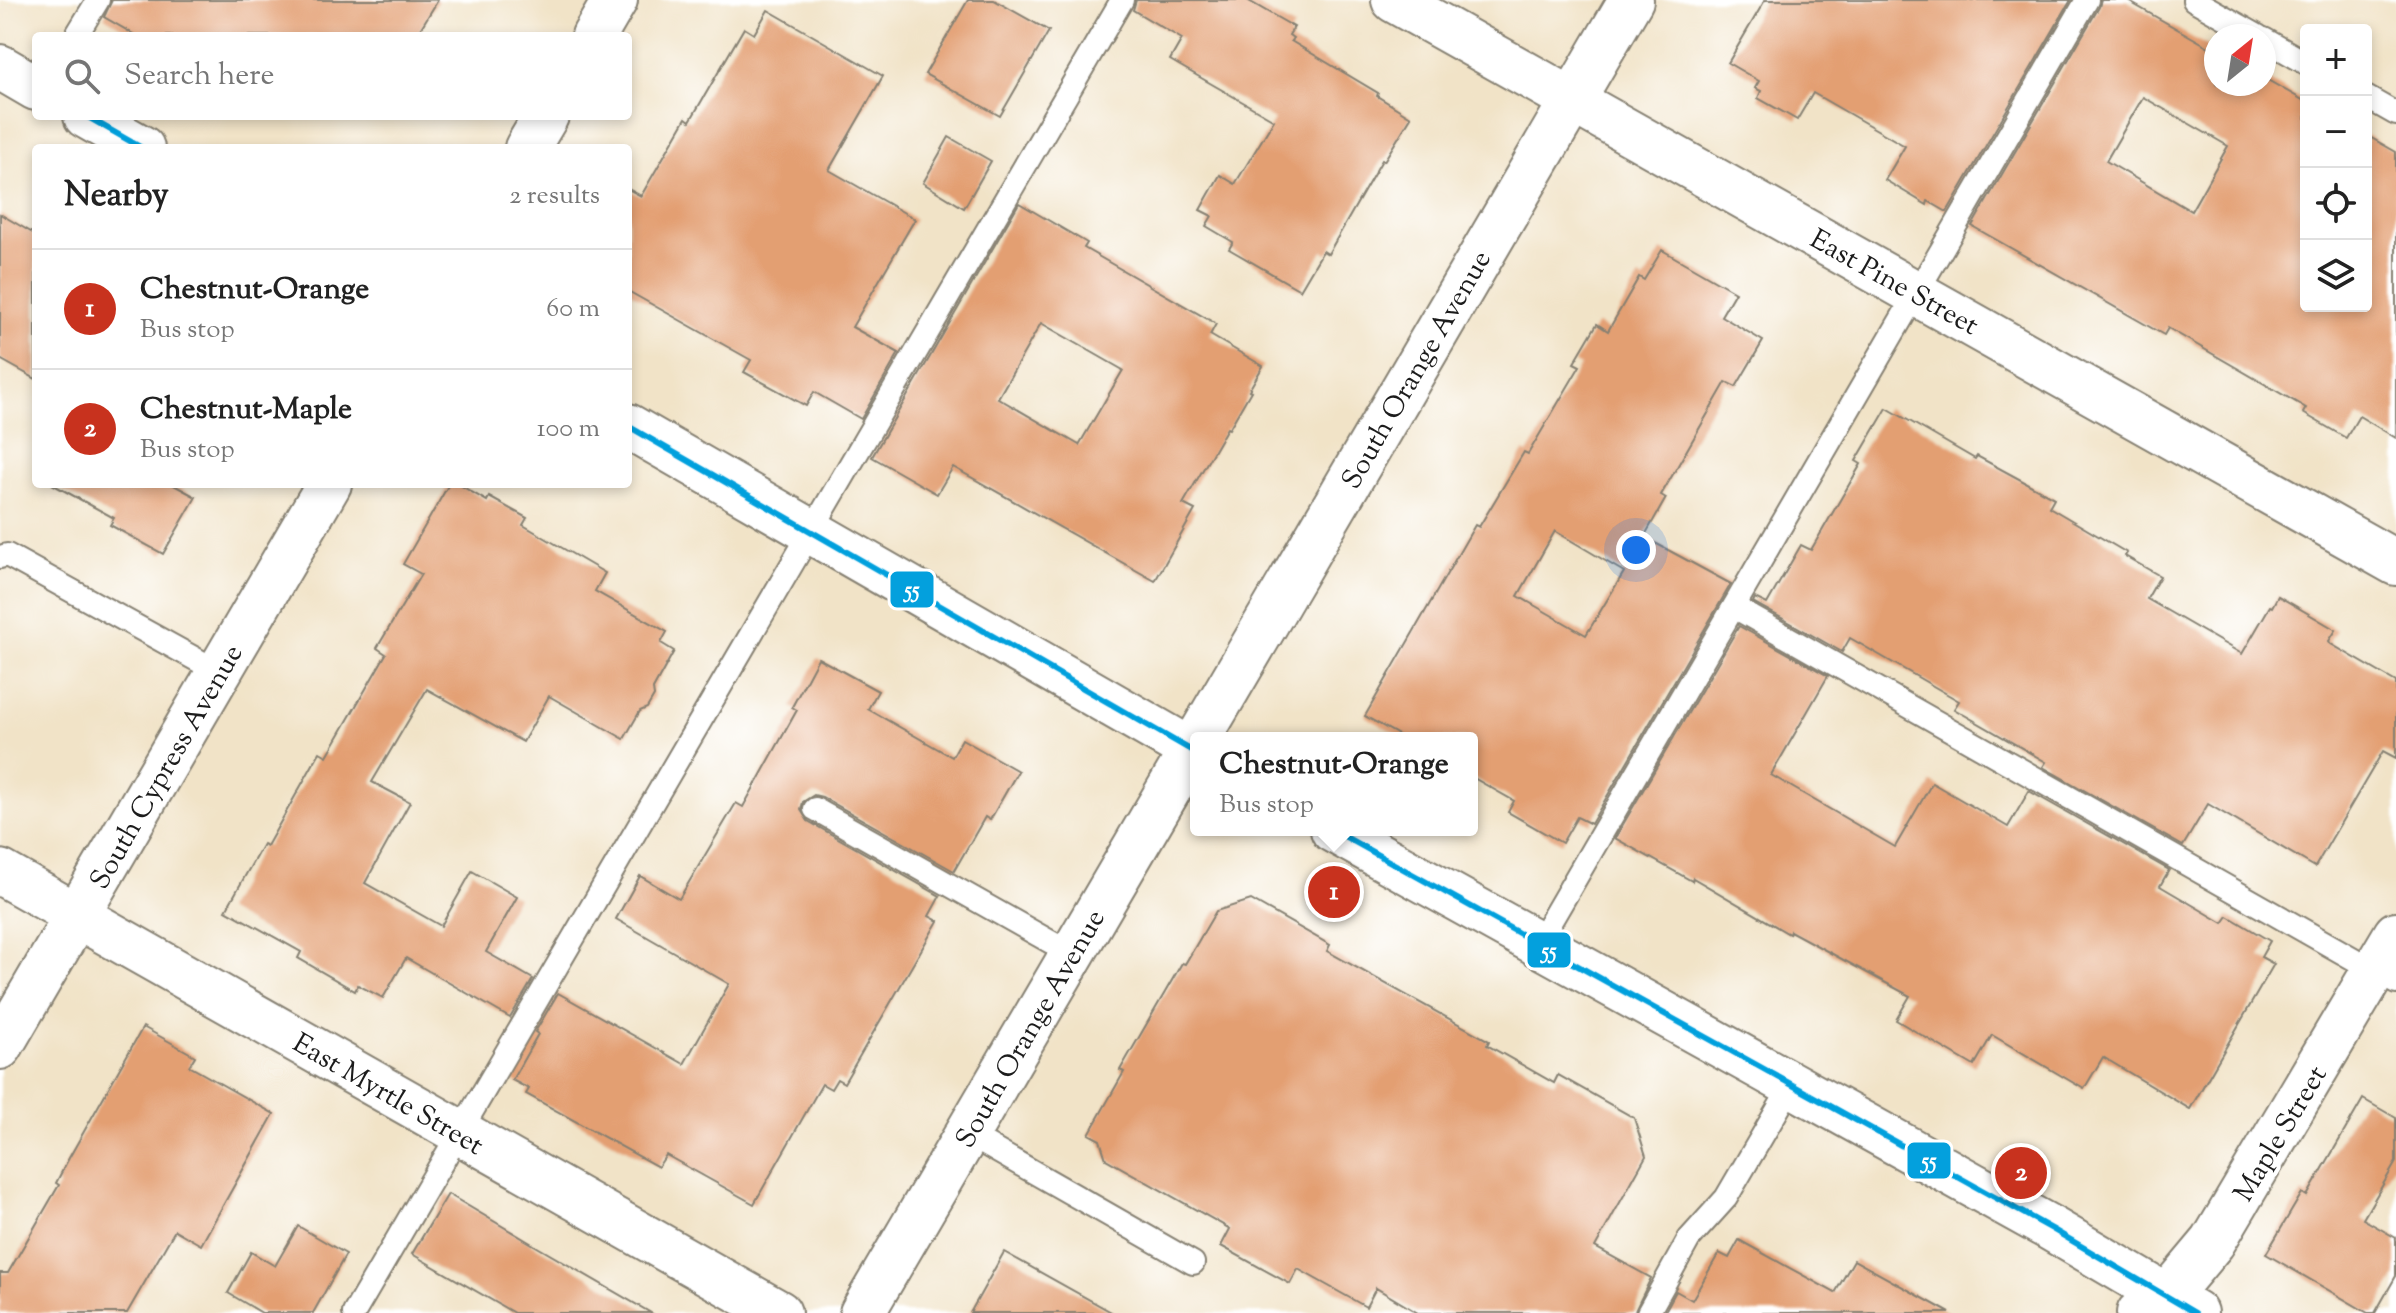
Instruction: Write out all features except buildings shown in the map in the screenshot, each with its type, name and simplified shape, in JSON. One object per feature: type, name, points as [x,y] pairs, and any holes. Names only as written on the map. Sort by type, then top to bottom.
[{"type":"street","points":[[596,32],[615,0]]},
{"type":"street","name":"East Pine Street","points":[[1394,0],[2396,563]]},
{"type":"street","name":"South Orange Avenue","points":[[1203,732],[1631,0]]},
{"type":"street","points":[[0,67],[32,86]]},
{"type":"street","points":[[93,120],[135,144]]},
{"type":"street","points":[[529,144],[544,120]]},
{"type":"street","points":[[632,428],[1190,743]]},
{"type":"street","name":"South Cypress Avenue","points":[[0,1047],[327,488]]},
{"type":"street","name":"South Orange Avenue","points":[[862,1313],[1190,754]]},
{"type":"street","points":[[1344,836],[2052,1229],[2167,1308]]},
{"type":"street","name":"East Myrtle Street","points":[[0,872],[779,1313]]},
{"type":"street","name":"Maple Street","points":[[2167,1308],[2222,1229],[2385,977],[2396,934]]},
{"type":"lane","points":[[78,32],[98,0]]},
{"type":"lane","points":[[354,1313],[1122,0]]},
{"type":"lane","points":[[1538,943],[2087,0]]},
{"type":"lane","points":[[2194,0],[2237,24]]},
{"type":"lane","points":[[2276,46],[2300,60]]},
{"type":"lane","points":[[2372,100],[2396,114]]},
{"type":"lane","points":[[0,557],[7,555],[219,672]]},
{"type":"lane","points":[[1734,607],[2385,977]]},
{"type":"lane","points":[[815,809],[1072,954]]},
{"type":"lane","points":[[1648,1313],[1689,1239],[1726,1198],[1792,1085]]},
{"type":"lane","points":[[967,1134],[1193,1263]]},
{"type":"transit line","name":"55","points":[[93,120],[135,144]]},
{"type":"transit line","name":"55","points":[[632,428],[1190,750]]},
{"type":"transit line","name":"55","points":[[1344,836],[2052,1229],[2195,1313]]},
{"type":"place","name":"Chestnut-Orange","points":[[1334,892]]},
{"type":"place","name":"Chestnut-Maple","points":[[2021,1173]]}]
